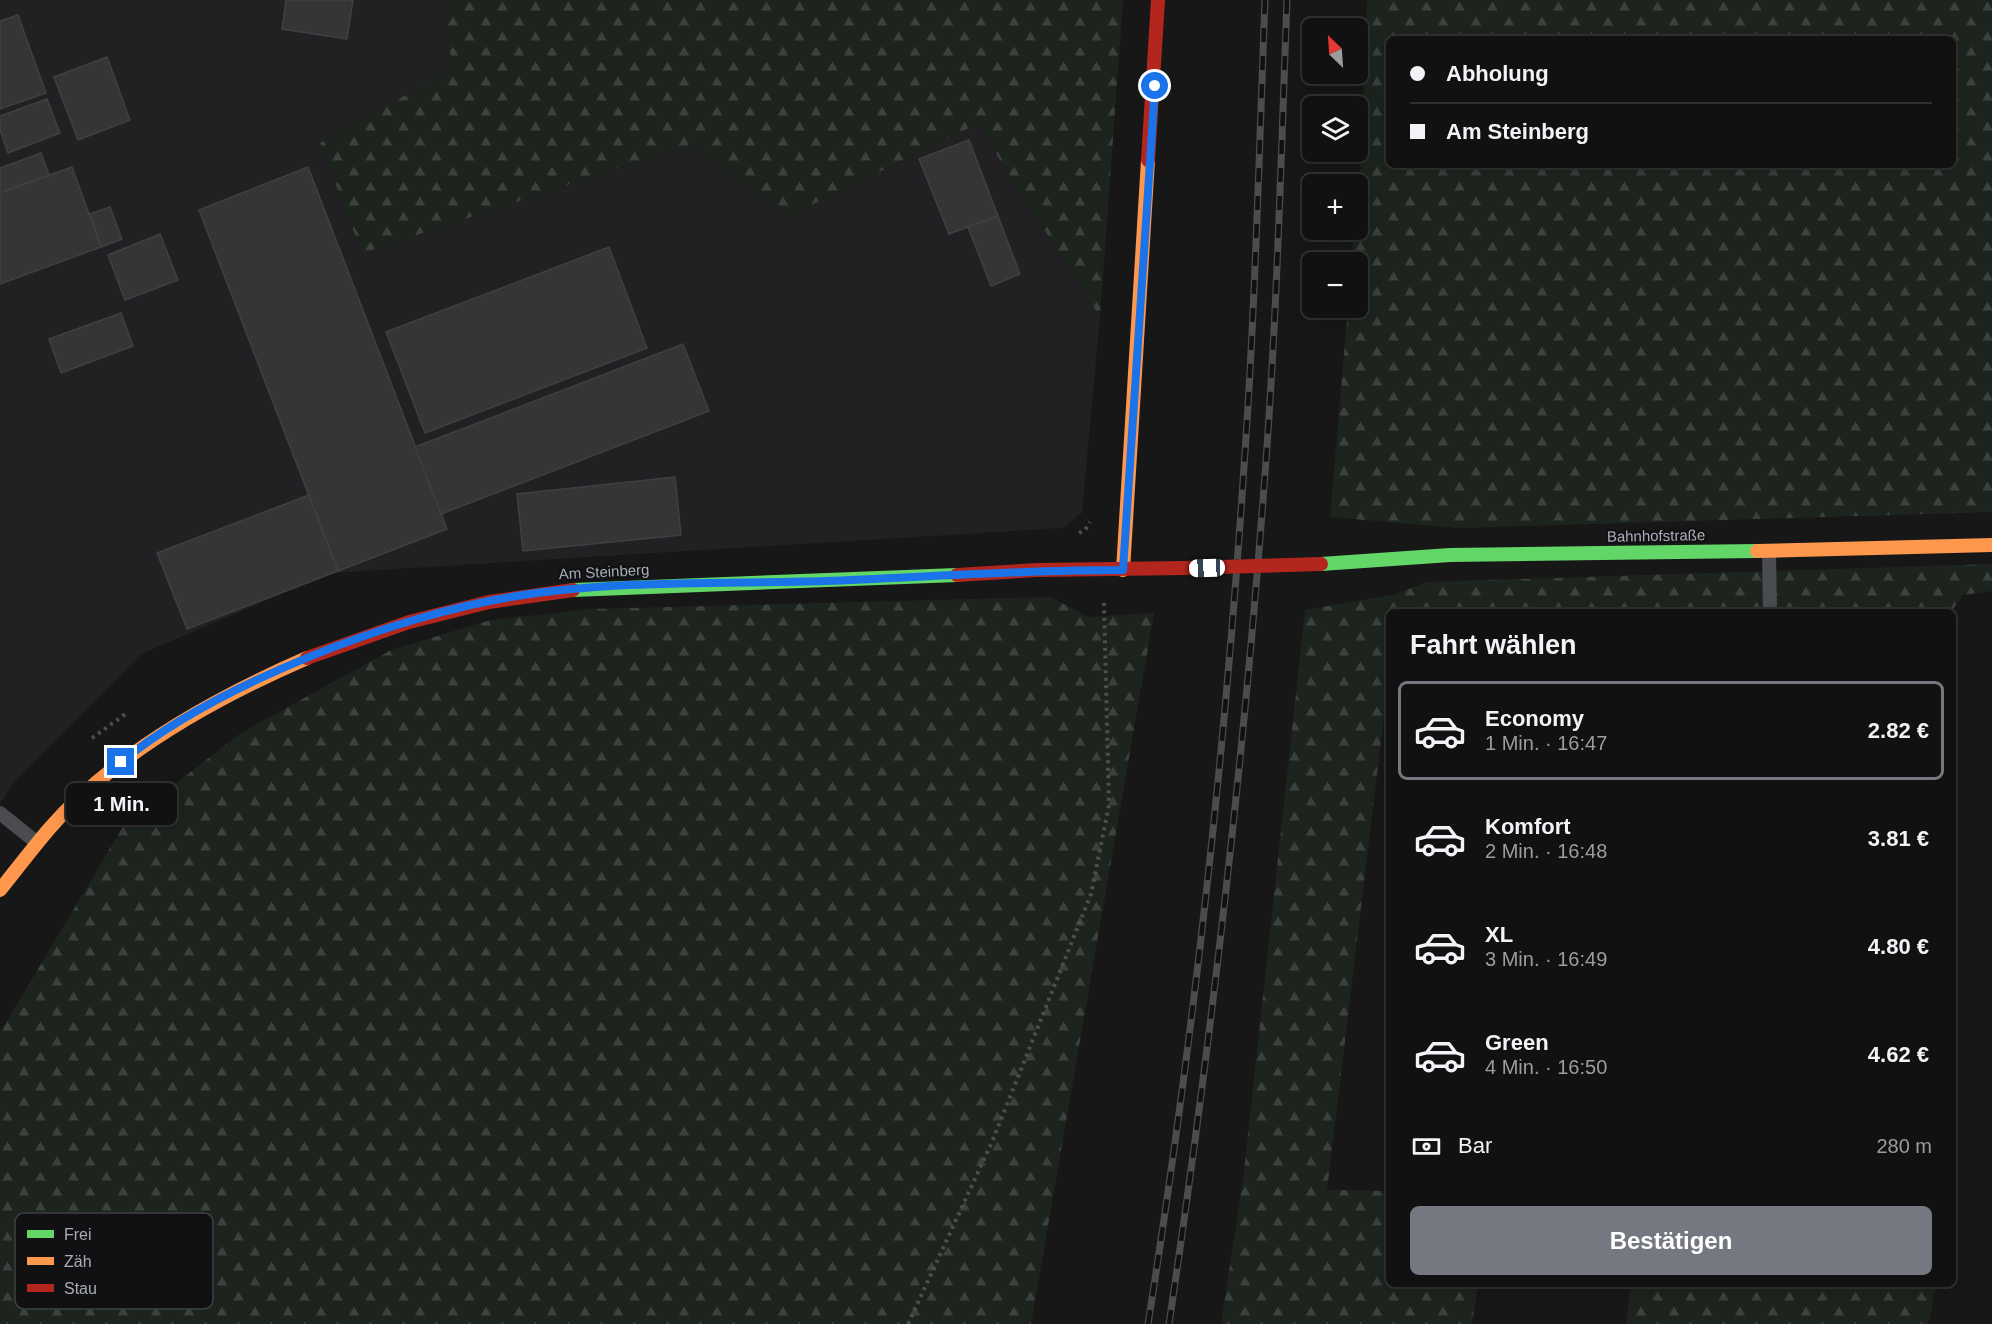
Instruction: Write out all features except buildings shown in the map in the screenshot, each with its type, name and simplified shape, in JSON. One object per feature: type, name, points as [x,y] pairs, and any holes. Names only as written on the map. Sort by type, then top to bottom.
[{"type":"main road","points":[[1123,570],[1158,0]]},
{"type":"main road","name":"Bahnhofstraße","points":[[1184,568],[1321,564],[1450,555],[1769,552],[1992,545]]},
{"type":"main road","name":"Am Steinberg","points":[[0,891],[36,842],[92,786],[135,750],[172,725],[226,695],[349,642],[462,608],[516,596],[567,590],[910,578],[1036,570],[1184,568]]},
{"type":"lane","points":[[1769,552],[1770,609]]},
{"type":"lane","points":[[0,813],[36,842]]},
{"type":"path","points":[[1076,535],[1085,530],[1091,521]]},
{"type":"path","points":[[908,1324],[992,1142],[1091,894],[1109,805],[1104,598],[1123,570]]},
{"type":"shaded area","points":[[0,0],[444,0],[452,69],[320,143],[362,253],[691,144],[789,216],[977,124],[1100,317],[1082,513],[1062,528],[331,573],[141,654],[12,785],[0,804]]},
{"type":"green space","points":[[444,0],[1123,0],[1100,317],[977,124],[789,216],[691,144],[362,253],[320,143],[452,69]]},
{"type":"green space","points":[[1367,0],[1992,0],[1992,512],[1459,528],[1330,517],[1347,318],[1368,318],[1368,252],[1352,252],[1353,240],[1368,240],[1368,174],[1360,174],[1361,162],[1368,162],[1368,96],[1363,96],[1364,84],[1368,84]]},
{"type":"green space","points":[[1992,564],[1992,591],[1963,595],[1953,609],[1386,609],[1386,700],[1327,1190],[1386,1191],[1386,1287],[1478,1287],[1472,1324],[1221,1324],[1243,1180],[1305,610],[1396,594],[1427,582]]},
{"type":"green space","points":[[1051,597],[1088,617],[1154,613],[1031,1324],[0,1324],[0,1033],[125,823],[241,733],[391,650],[491,620],[591,609]]},
{"type":"green space","points":[[1631,1287],[1936,1287],[1928,1324],[1626,1324]]},
{"type":"railway","points":[[1148,1324],[1193,1004],[1227,682],[1251,351],[1265,0]]},
{"type":"railway","points":[[1169,1324],[1199,1112],[1225,900],[1257,581],[1273,356],[1287,0]]},
{"type":"traffic: fast","points":[[1321,564],[1450,555],[1757,551]]},
{"type":"traffic: fast","points":[[573,590],[957,575]]},
{"type":"traffic: slow","points":[[1123,570],[1148,160]]},
{"type":"traffic: slow","points":[[1757,551],[1992,545]]},
{"type":"traffic: slow","points":[[0,890],[49,829],[75,801],[135,752],[202,710],[307,658]]},
{"type":"traffic: jam","points":[[1148,160],[1158,0]]},
{"type":"traffic: jam","points":[[1184,568],[1321,564]]},
{"type":"traffic: jam","points":[[957,575],[1037,570],[1184,568]]},
{"type":"traffic: jam","points":[[307,658],[409,622],[489,602],[573,590]]},
{"type":"route","points":[[121,762],[172,725],[226,695],[293,665],[349,642],[405,624],[516,596],[617,587],[910,578],[1036,570],[1123,570],[1131,412],[1155,86]]}]
